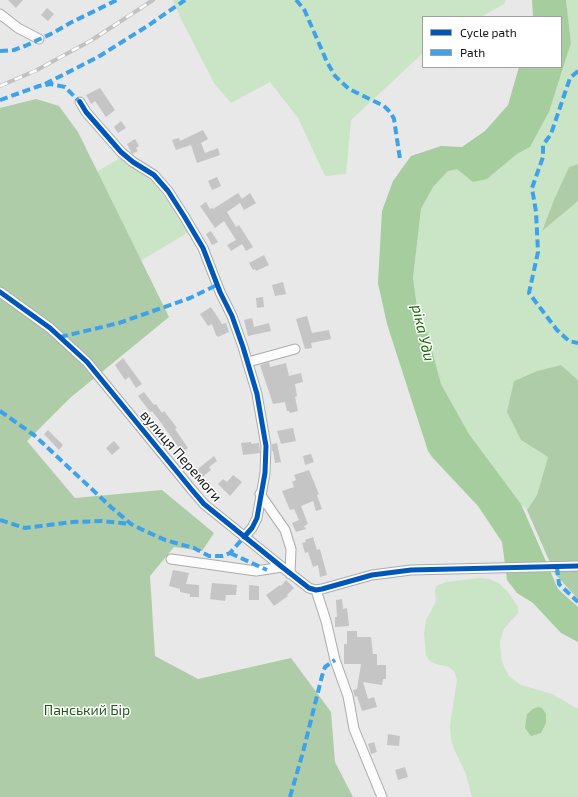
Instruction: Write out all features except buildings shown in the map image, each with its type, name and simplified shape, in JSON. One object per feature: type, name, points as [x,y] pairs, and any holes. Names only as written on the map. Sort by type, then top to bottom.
[{"type":"street","points":[[0,14],[23,31],[39,39]]},
{"type":"street","points":[[80,102],[86,112],[121,152],[133,162],[154,175],[161,182],[203,248],[220,292],[232,316],[257,394],[266,446],[266,458],[257,518],[252,528],[244,537]]},
{"type":"street","name":"вулиця Перемоги","points":[[0,292],[50,328],[77,352],[104,382],[192,490],[211,509],[282,568],[309,588],[316,590]]},
{"type":"street","points":[[248,362],[295,349]]},
{"type":"street","points":[[260,494],[285,530],[291,549],[290,574]]},
{"type":"street","points":[[171,559],[256,571],[282,568]]},
{"type":"street","points":[[382,797],[354,729],[348,696],[335,660],[326,621],[316,590],[372,575],[411,570],[578,566]]},
{"type":"shaded area","points":[[173,0],[506,0],[504,4],[483,16],[422,16],[422,54],[351,120],[346,174],[325,176],[298,118],[270,82],[231,103],[214,83],[180,17]]},
{"type":"shaded area","points":[[566,0],[578,0],[578,164],[569,167],[542,230],[578,201],[578,380],[561,365],[537,371],[514,381],[521,440],[548,457],[537,495],[527,510],[469,434],[441,384],[427,331],[418,314],[413,278],[421,209],[433,187],[448,171],[457,168],[473,182],[487,179],[517,154],[530,147],[549,112],[571,43]]},
{"type":"shaded area","points":[[120,158],[158,187],[189,232],[137,263],[86,178]]},
{"type":"shaded area","points":[[478,578],[489,579],[499,583],[508,592],[518,607],[518,613],[504,629],[500,641],[501,658],[510,677],[521,685],[552,694],[578,709],[578,797],[472,797],[466,774],[451,739],[450,725],[457,680],[454,671],[449,667],[430,661],[426,655],[424,634],[426,620],[436,602],[436,586],[446,582]]},
{"type":"green space","name":"Панський Бір","points":[[36,99],[59,106],[78,132],[169,317],[70,398],[27,441],[75,498],[162,490],[214,533],[202,551],[174,547],[150,576],[155,656],[198,679],[291,658],[331,712],[335,762],[353,797],[0,797],[0,108]]},
{"type":"green space","points":[[578,164],[578,201],[542,231],[569,167]]},
{"type":"green space","points":[[561,365],[578,380],[578,599],[555,574],[527,510],[537,495],[548,457],[521,440],[507,412],[514,381],[537,371]]},
{"type":"water","name":"ріка Уди","points":[[532,0],[566,0],[571,43],[549,112],[530,147],[517,154],[487,179],[473,182],[457,169],[448,171],[433,187],[421,209],[413,278],[418,314],[427,331],[441,384],[469,434],[521,504],[558,589],[578,607],[578,642],[561,633],[533,603],[517,593],[507,580],[502,542],[478,506],[428,451],[387,324],[378,283],[382,211],[393,181],[411,156],[441,146],[462,147],[485,131],[508,105],[519,68],[562,68],[562,16],[533,16]]},
{"type":"water","points":[[538,707],[542,708],[546,714],[546,723],[541,733],[531,736],[525,728],[527,714]]},
{"type":"railway","points":[[0,86],[35,71],[92,40],[153,0]]},
{"type":"marked path","points":[[0,51],[14,50],[25,46],[117,0]]},
{"type":"marked path","points":[[45,84],[98,57],[185,0]]},
{"type":"marked path","points":[[296,0],[304,9],[327,62],[335,76],[349,89],[384,106],[391,113],[394,119],[400,159]]},
{"type":"marked path","points":[[578,71],[570,78],[551,134],[543,145],[543,157],[532,188],[536,212],[538,252],[529,293],[557,330],[569,341],[578,343]]},
{"type":"marked path","points":[[0,100],[39,86],[51,84],[65,87],[80,102]]},
{"type":"marked path","points":[[60,337],[119,323],[190,298],[217,285]]},
{"type":"marked path","points":[[0,411],[34,435],[131,524],[165,540],[194,548],[209,556],[223,556],[230,553],[244,537]]},
{"type":"marked path","points":[[0,520],[25,528],[73,522],[102,521],[130,524]]},
{"type":"marked path","points":[[230,553],[267,570]]},
{"type":"marked path","points":[[557,567],[559,584],[578,602]]},
{"type":"marked path","points":[[290,797],[322,676],[325,667],[335,660]]},
{"type":"cycle path","points":[[80,102],[86,112],[121,152],[133,162],[154,175],[168,191],[203,248],[220,292],[232,316],[257,394],[266,446],[265,473],[257,518],[252,528],[244,537]]},
{"type":"cycle path","points":[[0,292],[50,328],[87,362],[204,504],[309,588],[316,590],[322,589],[372,575],[411,570],[578,566]]}]
